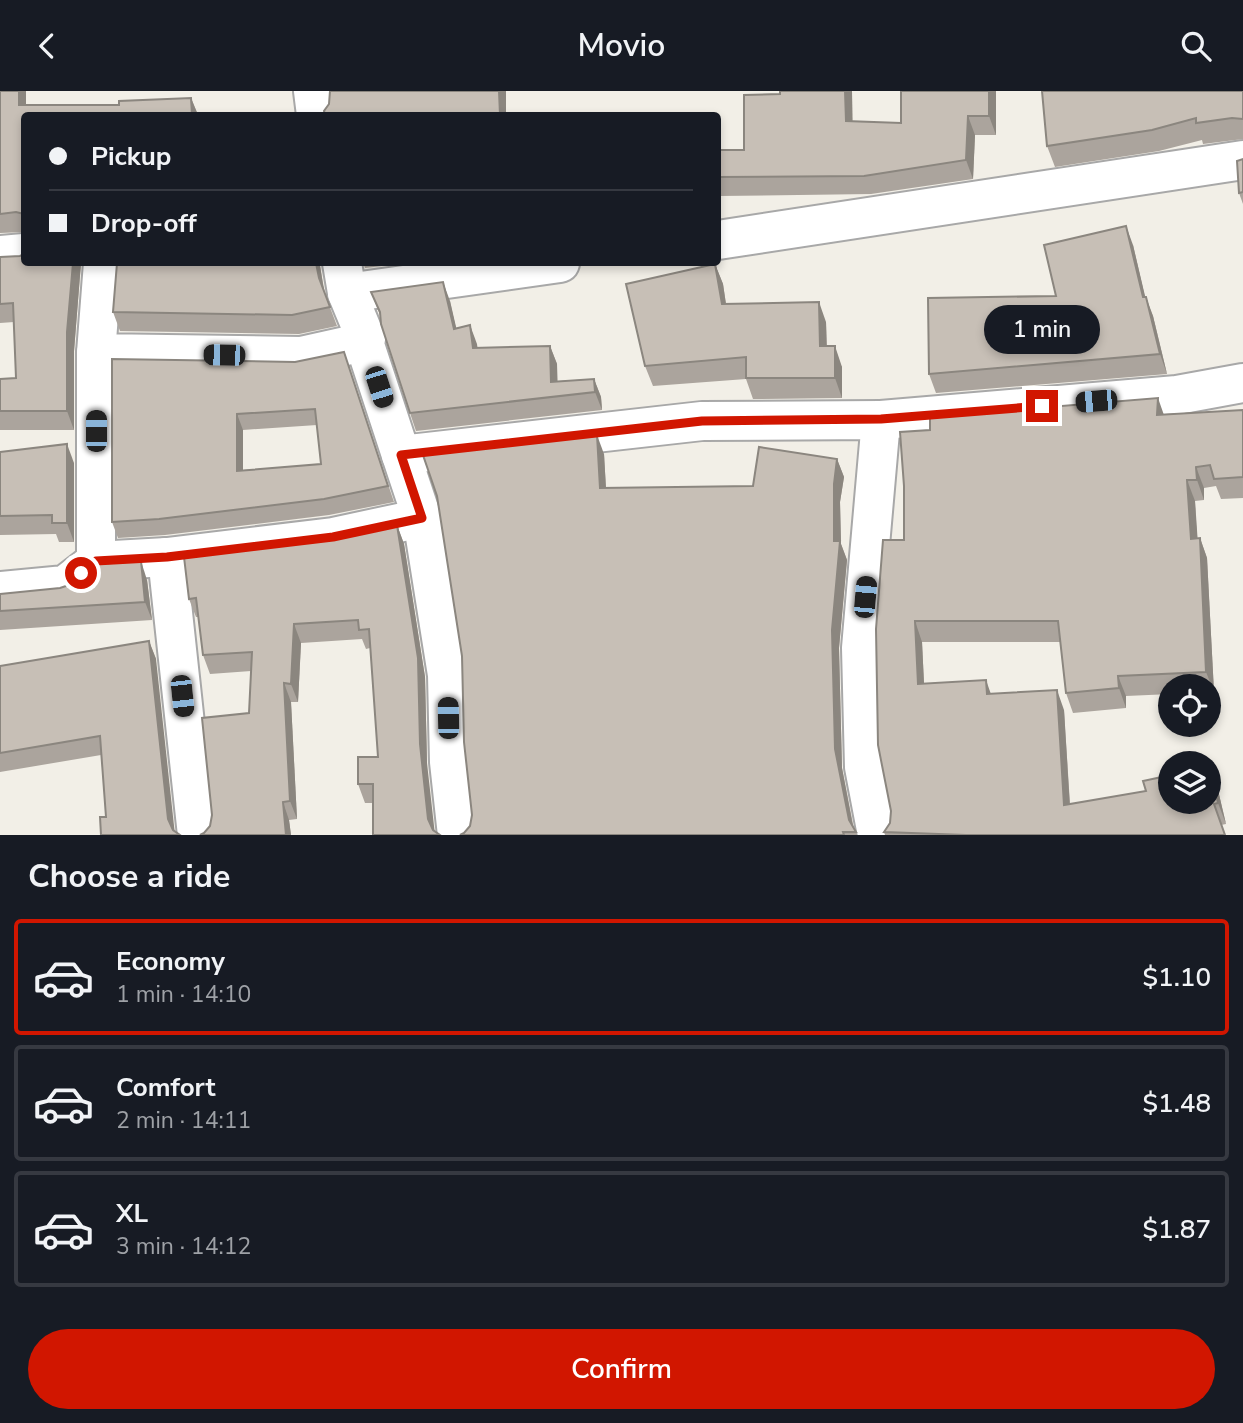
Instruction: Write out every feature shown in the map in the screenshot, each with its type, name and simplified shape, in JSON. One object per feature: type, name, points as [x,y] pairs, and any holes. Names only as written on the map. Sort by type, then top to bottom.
[{"type":"street","points":[[313,91],[316,112]]},
{"type":"street","points":[[721,240],[1243,160]]},
{"type":"street","points":[[0,255],[21,253]]},
{"type":"street","points":[[96,561],[96,353],[103,266]]},
{"type":"street","points":[[457,835],[449,762],[447,675],[422,518],[344,278],[517,266]]},
{"type":"street","points":[[96,353],[301,356],[364,342]]},
{"type":"street","points":[[401,455],[702,421],[881,419],[1177,395],[1243,383]]},
{"type":"street","points":[[877,835],[864,767],[861,648],[881,419]]},
{"type":"street","points":[[0,591],[65,585],[96,561],[167,557],[333,537],[422,518]]},
{"type":"street","points":[[167,557],[197,835]]},
{"type":"building","points":[[0,91],[19,91],[19,105],[119,105],[119,101],[191,98],[192,112],[21,112],[21,213],[0,214]]},
{"type":"building","points":[[330,91],[499,91],[500,112],[324,112],[329,104]]},
{"type":"building","points":[[780,91],[845,91],[846,121],[901,123],[901,91],[989,91],[989,116],[968,116],[966,160],[864,176],[721,177],[721,150],[744,150],[744,95],[780,94]]},
{"type":"building","points":[[1042,91],[1243,91],[1243,119],[1196,123],[1196,118],[1152,130],[1047,146]]},
{"type":"building","points":[[1243,159],[1243,192],[1239,193],[1237,161]]},
{"type":"building","points":[[1126,226],[1160,354],[929,374],[928,298],[1056,296],[1044,245]]},
{"type":"building","points":[[20,256],[21,266],[73,266],[67,332],[67,411],[0,411],[0,379],[16,378],[13,303],[0,304],[0,257]]},
{"type":"building","points":[[117,266],[317,266],[330,307],[292,315],[113,312]]},
{"type":"building","points":[[715,266],[722,304],[819,302],[820,346],[835,346],[835,378],[746,378],[746,357],[645,366],[626,284]]},
{"type":"building","points":[[443,282],[454,329],[470,325],[473,348],[550,346],[551,382],[594,379],[595,392],[410,413],[381,324],[380,312],[371,292]]},
{"type":"building","points":[[344,352],[388,486],[324,499],[112,522],[112,359],[295,362]],"holes":[[[315,409],[321,464],[237,471],[237,414]]]},
{"type":"building","points":[[1158,398],[1157,415],[1243,410],[1243,477],[1214,479],[1210,465],[1196,467],[1197,480],[1187,480],[1191,539],[1200,538],[1206,672],[1118,676],[1119,688],[1066,693],[1058,621],[915,621],[918,684],[986,680],[987,694],[1057,690],[1064,805],[1146,791],[1143,781],[1158,778],[1158,814],[1218,814],[1225,835],[966,835],[884,832],[890,823],[891,811],[878,745],[876,629],[883,540],[904,540],[900,432],[930,430],[930,417]]},
{"type":"building","points":[[597,435],[600,488],[753,486],[759,447],[837,459],[834,541],[840,541],[832,630],[835,749],[849,820],[856,832],[843,832],[844,835],[460,835],[470,826],[472,815],[464,742],[462,656],[437,496],[423,455]]},
{"type":"building","points":[[67,444],[67,523],[52,523],[52,515],[0,516],[0,452]]},
{"type":"building","points":[[397,525],[418,658],[420,744],[428,819],[433,830],[440,835],[373,835],[373,784],[358,784],[358,757],[378,757],[369,629],[359,630],[358,620],[294,624],[291,684],[284,683],[290,801],[283,802],[286,835],[200,835],[210,826],[212,815],[202,718],[249,713],[252,652],[203,655],[196,598],[189,599],[184,557],[329,540]]},
{"type":"building","points":[[141,561],[145,602],[0,611],[0,594],[60,588],[72,584],[97,564]]},
{"type":"building","points":[[149,641],[168,819],[173,830],[180,835],[101,835],[100,817],[106,817],[100,736],[0,753],[0,666]]},
{"type":"route","points":[[81,573],[96,561],[167,557],[333,537],[422,518],[401,455],[702,421],[881,419],[1042,406]]}]
